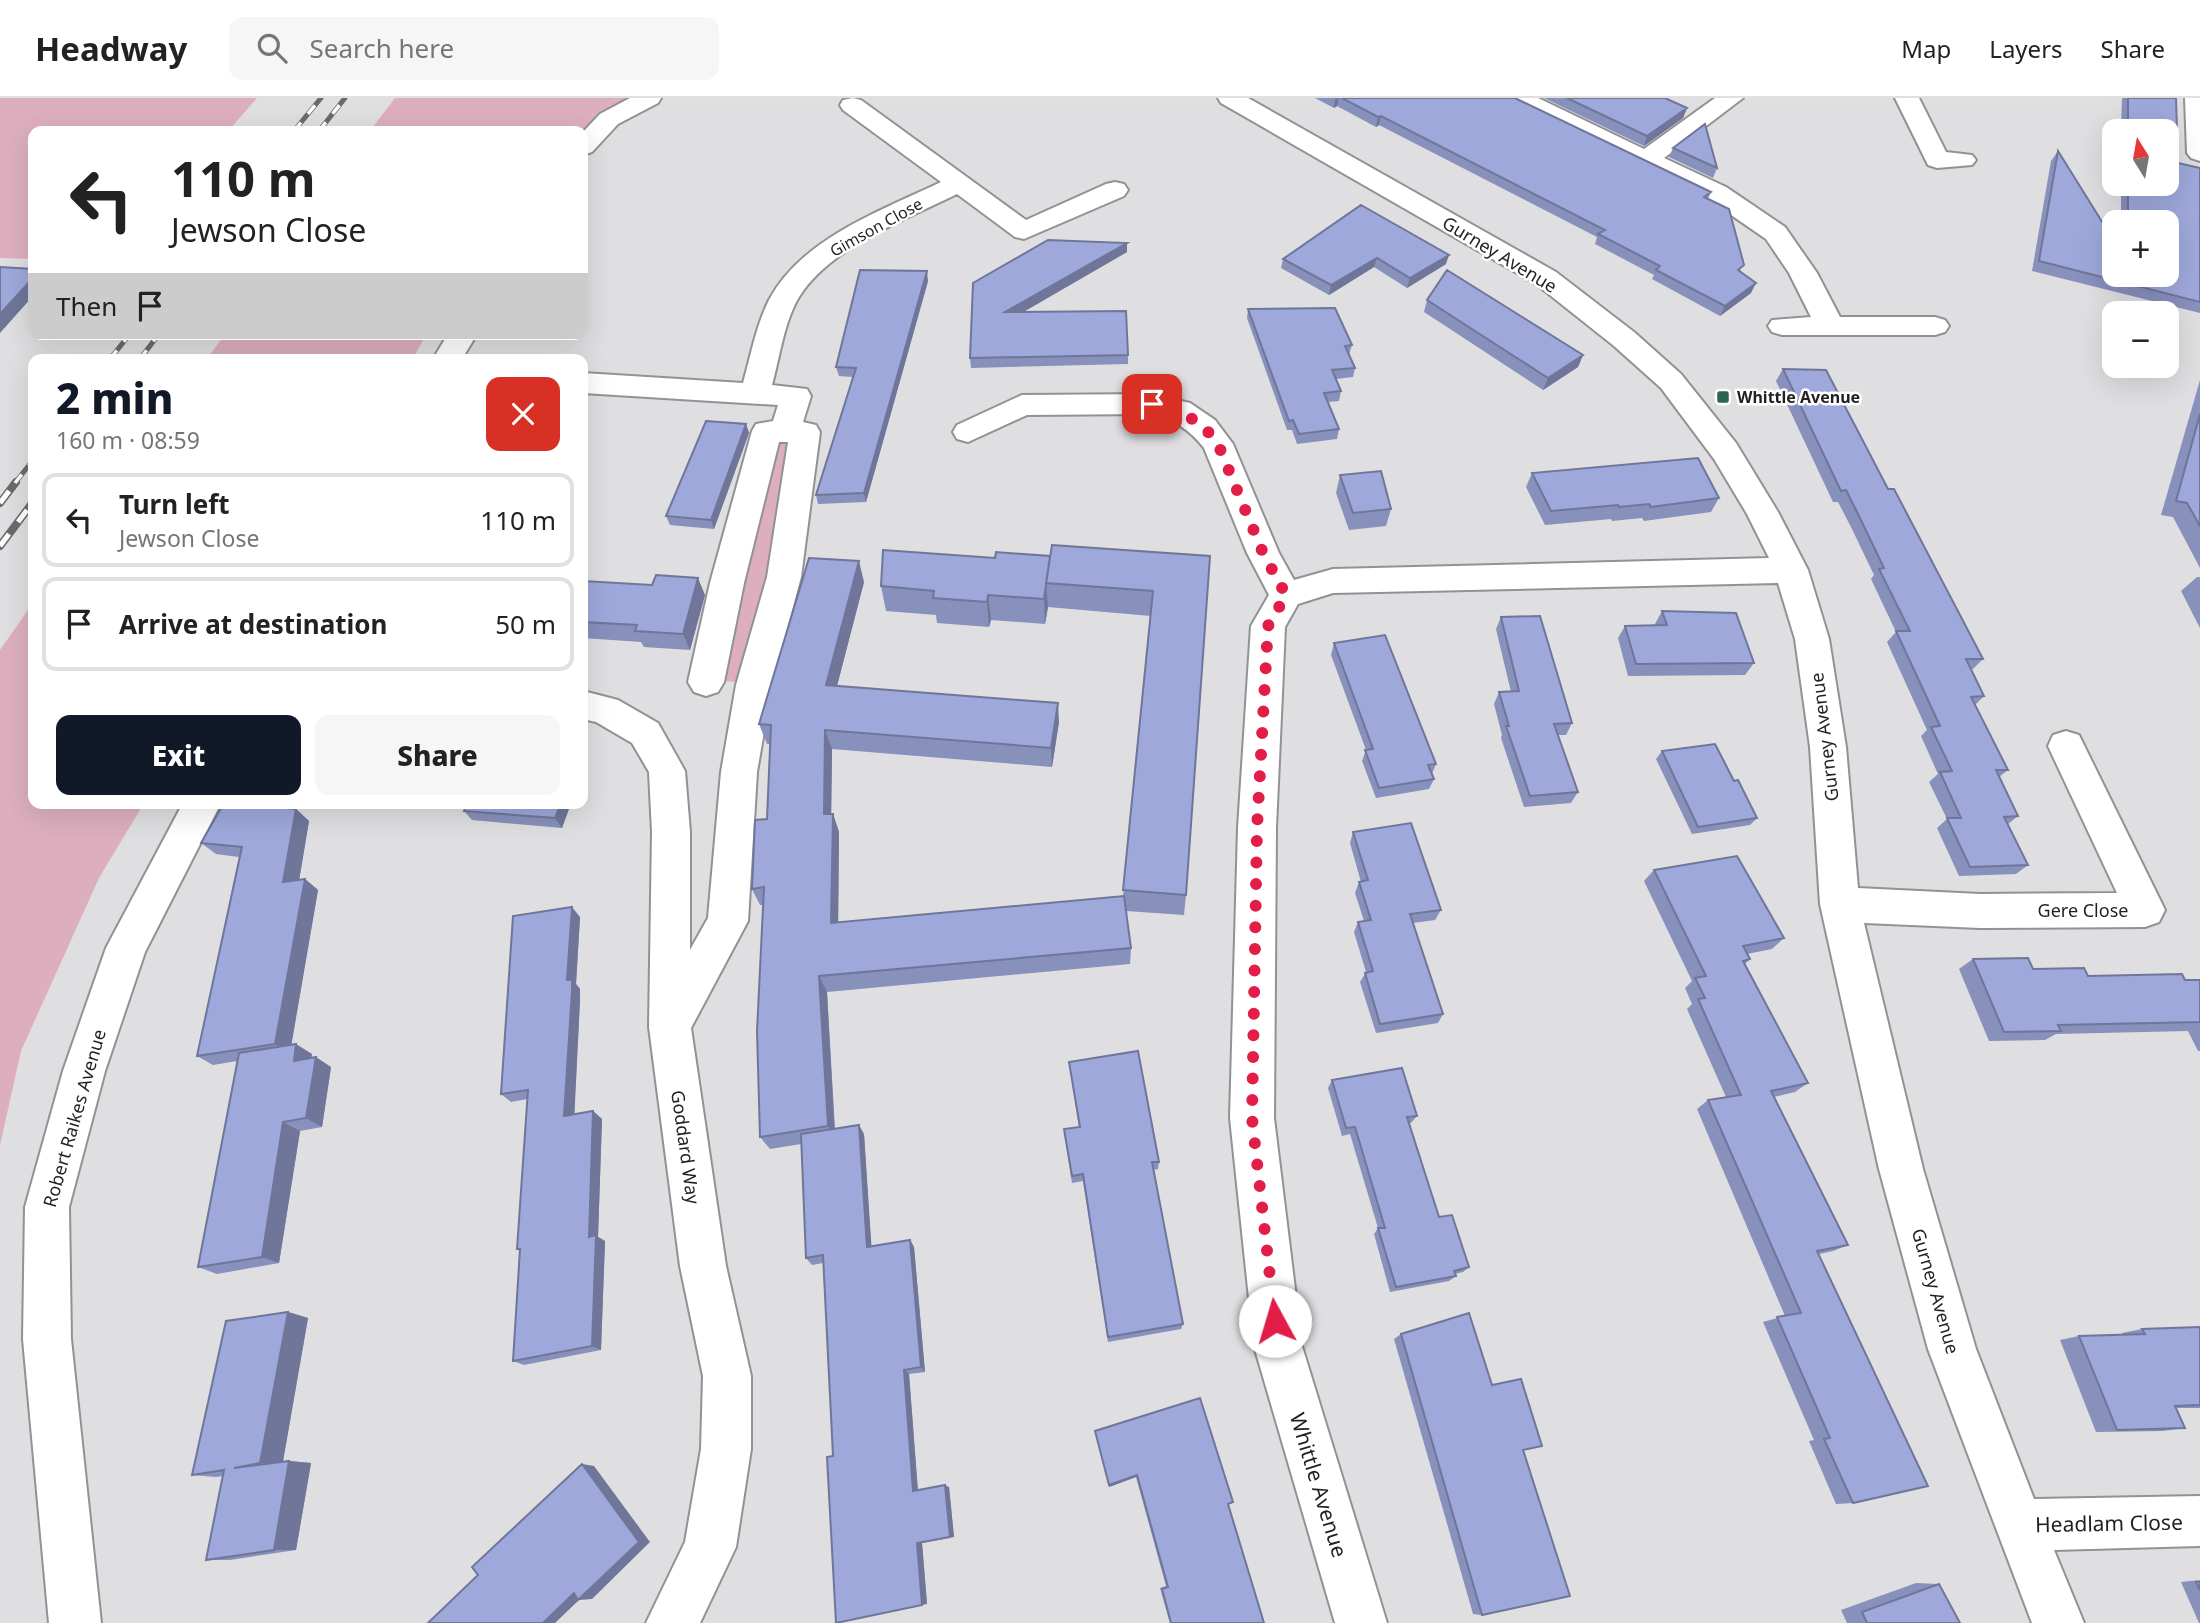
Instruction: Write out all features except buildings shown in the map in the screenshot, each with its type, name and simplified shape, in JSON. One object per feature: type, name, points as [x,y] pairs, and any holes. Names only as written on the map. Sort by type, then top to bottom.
[{"type":"street","points":[[588,142],[609,119],[649,98]]},
{"type":"street","points":[[1518,98],[1717,193],[1776,233],[1803,273],[1830,326]]},
{"type":"street","points":[[1646,159],[1731,98]]},
{"type":"street","points":[[1908,98],[1937,160],[1964,160]]},
{"type":"street","points":[[2197,98],[2200,153]]},
{"type":"street","name":"Gurney Avenue","points":[[1235,99],[1546,278],[1624,339],[1671,381],[1725,451],[1762,512],[1791,570],[1812,639],[1828,747],[1840,904],[1901,1169],[1944,1323],[2018,1525],[2058,1623]]},
{"type":"street","points":[[852,105],[1024,232],[1115,190]]},
{"type":"street","name":"Gimson Close","points":[[755,394],[787,292],[809,269],[839,244],[957,184]]},
{"type":"street","points":[[1782,326],[1936,326]]},
{"type":"street","points":[[588,383],[796,396],[785,432]]},
{"type":"street","points":[[968,432],[1022,405],[1152,404],[1179,410],[1204,427],[1218,444],[1263,553],[1286,595],[1333,581],[1791,570]]},
{"type":"street","points":[[670,1027],[728,921],[738,772],[754,685],[786,566],[805,432],[767,431],[727,583],[706,682]]},
{"type":"street","name":"Whittle Avenue","points":[[1286,595],[1268,626],[1257,828],[1252,1118],[1278,1346],[1361,1623]]},
{"type":"street","name":"Goddard Way","points":[[588,706],[605,710],[645,733],[667,771],[671,832],[670,1027],[703,1266],[727,1376],[726,1449],[710,1548],[672,1623]]},
{"type":"street","name":"Gere Close","points":[[1840,904],[1980,911],[2145,910],[2066,747]]},
{"type":"street","name":"Robert Raikes Avenue","points":[[75,1623],[47,1339],[47,1207],[84,1070],[126,948],[199,809]]},
{"type":"street","name":"Headlam Close","points":[[2018,1525],[2200,1521]]},
{"type":"shaded area","points":[[0,98],[257,98],[232,126],[28,126],[28,259],[0,258]]},
{"type":"shaded area","points":[[395,98],[649,98],[609,119],[588,142],[588,126],[374,126]]},
{"type":"shaded area","points":[[221,340],[423,340],[416,354],[211,354]]},
{"type":"shaded area","points":[[774,436],[799,438],[750,683],[714,680]]},
{"type":"shaded area","points":[[28,610],[28,809],[140,809],[99,878],[21,1051],[0,1145],[0,650]]},
{"type":"railway","points":[[298,126],[321,98]]},
{"type":"railway","points":[[323,126],[345,98]]},
{"type":"railway","points":[[114,354],[125,340]]},
{"type":"railway","points":[[144,354],[154,340]]},
{"type":"railway","points":[[15,483],[28,466]]},
{"type":"railway","points":[[0,503],[16,482]]},
{"type":"railway","points":[[0,546],[28,509]]},
{"type":"place","name":"Whittle Avenue","points":[[1723,397]]},
{"type":"route","points":[[1152,404],[1179,410],[1204,427],[1218,444],[1263,553],[1286,595],[1268,626],[1257,828],[1252,1118],[1275,1321]]}]
